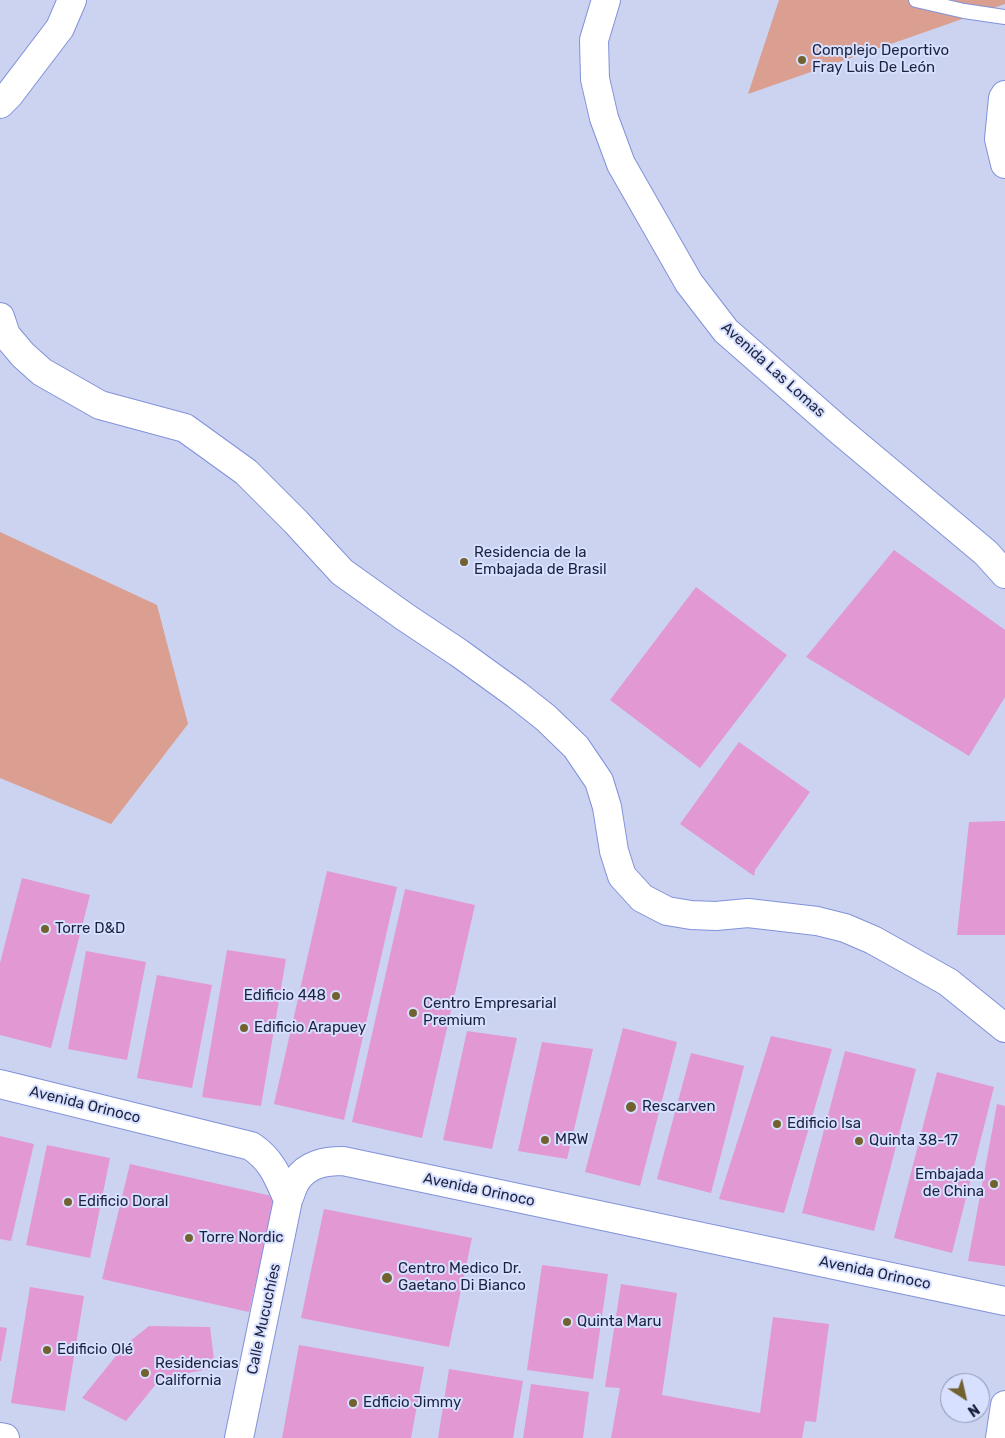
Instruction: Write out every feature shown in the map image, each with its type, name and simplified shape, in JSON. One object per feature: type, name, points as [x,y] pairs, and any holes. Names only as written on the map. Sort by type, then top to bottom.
[{"type":"street","points":[[0,104],[60,28],[72,0]]},
{"type":"street","name":"Avenida Las Lomas","points":[[606,0],[594,40],[595,79],[604,118],[621,164],[689,282],[726,331],[832,424],[986,553],[1005,574]]},
{"type":"street","points":[[1005,95],[1003,98],[999,139],[1005,164]]},
{"type":"street","points":[[0,317],[6,335],[42,372],[100,405],[185,428],[246,472],[342,572],[459,653],[546,718],[576,747],[599,781],[607,808],[614,851],[622,876],[642,898],[667,910],[691,914],[716,916],[748,912],[817,921],[845,928],[873,940],[948,982],[1005,1028]]},
{"type":"street","name":"Avenida Orinoco","points":[[0,1084],[251,1146],[261,1152],[275,1170],[288,1200]]},
{"type":"street","name":"Avenida Orinoco","points":[[288,1200],[297,1180],[311,1167],[329,1161],[343,1161],[1005,1301]]},
{"type":"street","name":"Calle Mucuchíes","points":[[239,1438],[288,1200]]},
{"type":"street","points":[[1000,1438],[1005,1405]]},
{"type":"street","points":[[0,1437],[5,1438]]},
{"type":"lane","points":[[916,0],[964,11],[1005,17]]},
{"type":"shaded area","name":"Complejo Deportivo Fray Luis De León","points":[[779,0],[1005,0],[1005,4],[748,94]]},
{"type":"shaded area","points":[[0,532],[157,605],[188,724],[111,824],[0,778]]},
{"type":"building","points":[[894,550],[1005,630],[1005,697],[969,756],[806,657]]},
{"type":"building","points":[[696,587],[787,655],[700,768],[610,700]]},
{"type":"building","points":[[739,742],[810,792],[755,870],[754,876],[680,824]]},
{"type":"building","points":[[1005,821],[1005,935],[957,935],[969,822]]},
{"type":"building","name":"Edificio 448","points":[[327,871],[397,887],[344,1120],[274,1104]]},
{"type":"building","name":"Torre D&D","points":[[22,878],[90,895],[51,1048],[0,1035],[0,963]]},
{"type":"building","name":"Centro Empresarial Premium","points":[[405,889],[475,905],[422,1138],[352,1122]]},
{"type":"building","name":"Edificio Arapuey","points":[[227,950],[286,959],[261,1106],[202,1097]]},
{"type":"building","points":[[86,951],[146,962],[127,1060],[68,1049]]},
{"type":"building","points":[[157,975],[212,985],[192,1088],[137,1078]]},
{"type":"building","name":"Rescarven","points":[[623,1028],[677,1042],[640,1186],[585,1172]]},
{"type":"building","points":[[467,1031],[517,1038],[492,1149],[443,1140]]},
{"type":"building","name":"Edificio Isa","points":[[771,1036],[832,1049],[784,1213],[719,1199]]},
{"type":"building","points":[[542,1042],[593,1049],[567,1159],[518,1151]]},
{"type":"building","name":"Quinta 38-17","points":[[845,1051],[916,1069],[874,1231],[802,1213]]},
{"type":"building","points":[[691,1053],[744,1066],[711,1193],[657,1179]]},
{"type":"building","points":[[937,1072],[994,1087],[952,1253],[894,1238]]},
{"type":"building","name":"Embajada de China","points":[[997,1104],[1005,1106],[1005,1266],[968,1261]]},
{"type":"building","points":[[0,1136],[34,1144],[11,1241],[0,1239]]},
{"type":"building","name":"Edificio Doral","points":[[47,1145],[110,1158],[90,1258],[26,1245]]},
{"type":"building","name":"Torre Nordic","points":[[130,1164],[276,1197],[249,1312],[102,1279]]},
{"type":"building","name":"Centro Medico Dr. Gaetano Di Bianco","points":[[324,1209],[472,1238],[449,1347],[301,1318]]},
{"type":"building","name":"Quinta Maru","points":[[542,1265],[608,1274],[593,1379],[527,1370]]},
{"type":"building","points":[[621,1284],[677,1293],[662,1395],[760,1413],[773,1317],[829,1324],[816,1422],[805,1421],[802,1438],[611,1438],[620,1388],[605,1387]]},
{"type":"building","name":"Edificio Olé","points":[[30,1287],[84,1296],[65,1411],[11,1403]]},
{"type":"building","name":"Residencias California","points":[[149,1326],[210,1327],[215,1368],[161,1378],[126,1421],[82,1398],[124,1346]]},
{"type":"building","points":[[0,1327],[7,1328],[1,1361],[0,1361]]},
{"type":"building","name":"Edficio Jimmy","points":[[299,1345],[424,1367],[411,1438],[282,1438]]},
{"type":"building","points":[[449,1369],[523,1381],[513,1438],[438,1438]]},
{"type":"building","points":[[531,1384],[589,1392],[583,1438],[523,1438]]},
{"type":"place","name":"Complejo Deportivo Fray Luis De León","points":[[802,60]]},
{"type":"place","name":"Residencia de la Embajada de Brasil","points":[[464,562]]},
{"type":"place","name":"Torre D&D","points":[[45,929]]},
{"type":"place","name":"Edificio 448","points":[[336,996]]},
{"type":"place","name":"Centro Empresarial Premium","points":[[413,1013]]},
{"type":"place","name":"Edificio Arapuey","points":[[244,1028]]},
{"type":"place","name":"Rescarven","points":[[631,1107]]},
{"type":"place","name":"Edificio Isa","points":[[777,1124]]},
{"type":"place","name":"MRW","points":[[545,1140]]},
{"type":"place","name":"Quinta 38-17","points":[[859,1141]]},
{"type":"place","name":"Embajada de China","points":[[994,1184]]},
{"type":"place","name":"Edificio Doral","points":[[68,1202]]},
{"type":"place","name":"Torre Nordic","points":[[189,1238]]},
{"type":"place","name":"Centro Medico Dr. Gaetano Di Bianco","points":[[387,1278]]},
{"type":"place","name":"Quinta Maru","points":[[567,1322]]},
{"type":"place","name":"Edificio Olé","points":[[47,1350]]},
{"type":"place","name":"Residencias California","points":[[145,1373]]},
{"type":"place","name":"Edficio Jimmy","points":[[353,1403]]}]
